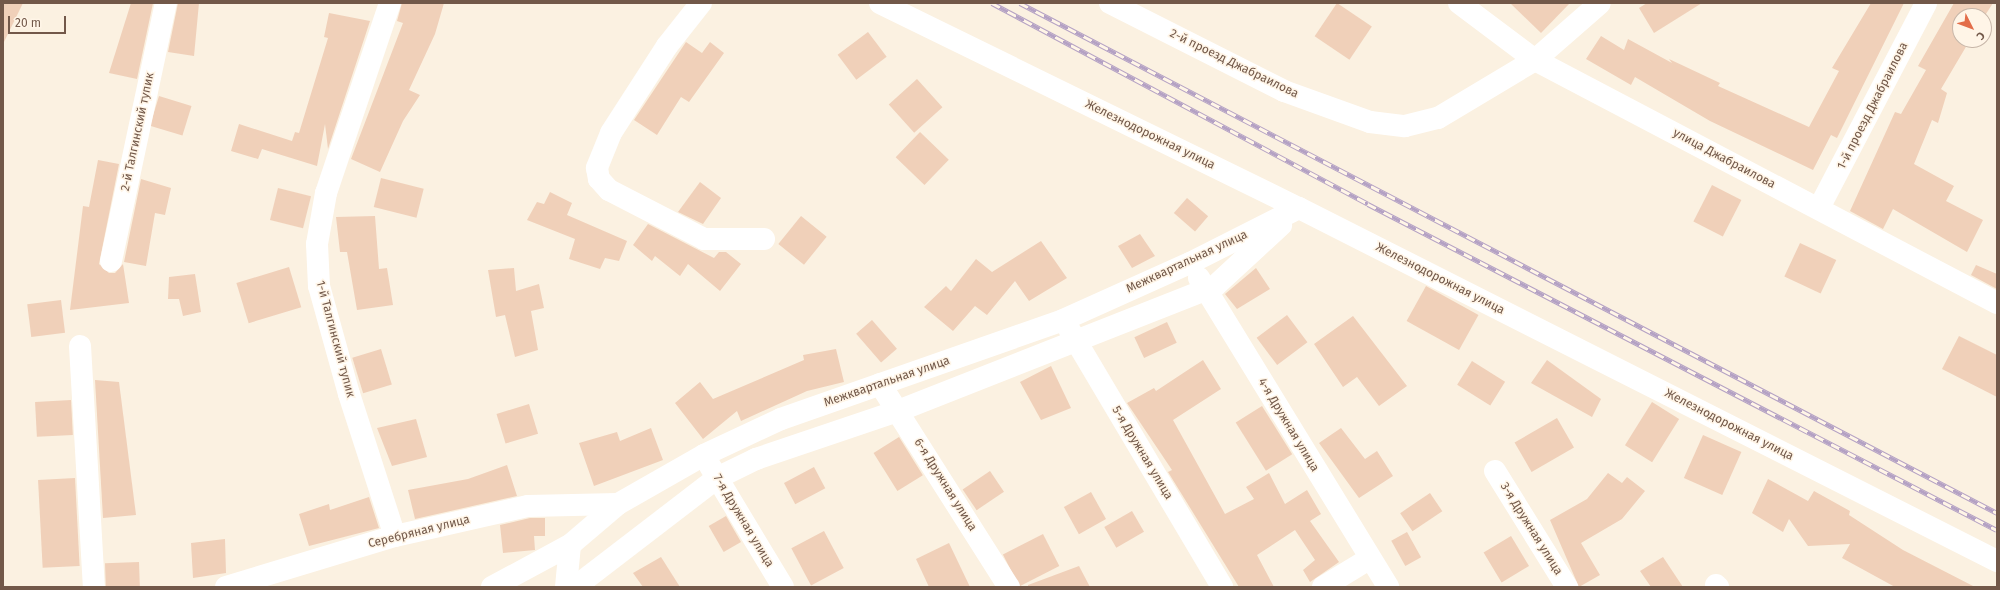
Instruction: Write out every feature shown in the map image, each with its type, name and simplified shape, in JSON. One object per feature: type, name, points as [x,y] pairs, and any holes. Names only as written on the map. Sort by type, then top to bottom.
[{"type":"street","name":"2-й Талгинский тупик","points":[[111,261],[166,3]]},
{"type":"street","name":"1-й Талгинский тупик","points":[[390,3],[326,193],[317,244],[319,286],[349,394],[395,536]]},
{"type":"street","points":[[701,3],[667,46],[611,133],[597,168],[599,179],[609,190],[704,239],[764,239]]},
{"type":"street","name":"Железнодорожная улица","points":[[880,3],[1299,208],[1997,561]]},
{"type":"street","name":"2-й проезд Джабраилова","points":[[1110,3],[1284,91],[1370,122],[1405,126],[1438,118],[1535,60],[1600,3]]},
{"type":"street","name":"улица Джабраилова","points":[[1459,3],[1535,60],[1819,208],[1997,303]]},
{"type":"street","name":"1-й проезд Джабраилова","points":[[1819,208],[1926,3]]},
{"type":"street","points":[[574,587],[717,478],[791,447],[898,411],[1215,286],[1299,208]]},
{"type":"street","name":"Межквартальная улица","points":[[492,587],[570,545],[618,504],[704,455],[781,419],[1063,320],[1190,263],[1299,208]]},
{"type":"street","name":"4-я Дружная улица","points":[[1190,263],[1369,559],[1388,587]]},
{"type":"street","name":"5-я Дружная улица","points":[[1063,320],[1222,587]]},
{"type":"street","points":[[80,346],[94,587]]},
{"type":"street","name":"6-я Дружная улица","points":[[880,384],[1009,587]]},
{"type":"street","points":[[781,419],[791,447]]},
{"type":"street","name":"7-я Дружная улица","points":[[704,455],[783,587]]},
{"type":"street","name":"3-я Дружная улица","points":[[1495,471],[1567,587]]},
{"type":"street","name":"Серебряная улица","points":[[226,587],[395,536],[528,506],[618,504]]},
{"type":"street","points":[[566,587],[570,545]]},
{"type":"street","points":[[1323,587],[1369,559]]},
{"type":"building","points":[[3,3],[23,3],[3,44]]},
{"type":"building","points":[[131,3],[153,3],[137,79],[109,73]]},
{"type":"building","points":[[178,3],[199,3],[194,56],[168,52]]},
{"type":"building","points":[[402,3],[444,3],[435,34],[409,90],[420,95],[403,121],[380,172],[351,159],[403,23],[397,21]]},
{"type":"building","points":[[1337,3],[1372,26],[1349,60],[1315,36]]},
{"type":"building","points":[[1510,3],[1570,3],[1541,33]]},
{"type":"building","points":[[1647,3],[1702,3],[1654,33],[1639,8]]},
{"type":"building","points":[[1871,3],[1904,3],[1837,138],[1831,135],[1813,170],[1710,121],[1635,77],[1631,85],[1586,59],[1601,36],[1624,50],[1628,39],[1672,63],[1669,59],[1720,83],[1718,86],[1809,127],[1839,71],[1832,68]]},
{"type":"building","points":[[1954,3],[1993,3],[1990,8],[1952,8],[1952,48],[1965,48],[1941,89],[1947,93],[1938,123],[1932,120],[1914,164],[1954,186],[1946,201],[1983,220],[1967,252],[1893,209],[1883,229],[1850,211],[1895,112],[1901,114],[1926,70],[1918,66]]},
{"type":"building","points":[[329,13],[370,21],[328,149],[325,124],[317,166],[262,149],[258,159],[231,151],[239,124],[292,141],[295,132],[299,133],[328,38],[324,37]]},
{"type":"building","points":[[868,32],[887,57],[856,80],[838,55]]},
{"type":"building","points":[[686,42],[702,53],[710,42],[724,53],[689,102],[681,97],[657,135],[634,120]]},
{"type":"building","points":[[917,79],[942,107],[914,133],[889,104]]},
{"type":"building","points":[[159,96],[192,106],[182,136],[150,126]]},
{"type":"building","points":[[920,132],[949,160],[924,185],[896,157]]},
{"type":"building","points":[[98,160],[119,164],[99,264],[109,273],[115,273],[123,264],[129,303],[70,310],[83,206],[89,207]]},
{"type":"building","points":[[381,178],[424,189],[416,218],[374,207]]},
{"type":"building","points":[[141,179],[171,188],[165,215],[155,213],[146,266],[124,262]]},
{"type":"building","points":[[700,182],[721,198],[703,224],[678,212]]},
{"type":"building","points":[[1712,185],[1741,200],[1723,237],[1693,222]]},
{"type":"building","points":[[278,188],[311,196],[303,228],[270,220]]},
{"type":"building","points":[[550,192],[572,203],[567,215],[627,241],[619,261],[605,258],[600,269],[569,259],[575,239],[527,220],[537,202],[544,204]]},
{"type":"building","points":[[1187,198],[1208,216],[1195,231],[1174,213]]},
{"type":"building","points":[[375,216],[379,269],[387,268],[393,305],[357,310],[347,252],[340,252],[336,217]]},
{"type":"building","points":[[801,216],[827,237],[804,265],[778,244]]},
{"type":"building","points":[[648,224],[714,258],[719,252],[726,252],[741,264],[720,291],[688,264],[680,276],[655,256],[652,261],[633,245]]},
{"type":"building","points":[[1140,234],[1155,256],[1132,268],[1118,246]]},
{"type":"building","points":[[1041,241],[1067,278],[1029,301],[1015,281],[987,315],[975,306],[953,331],[924,307],[946,286],[951,291],[976,259],[992,272]]},
{"type":"building","points":[[1800,243],[1836,260],[1821,293],[1784,277]]},
{"type":"building","points":[[1976,265],[1997,274],[1997,289],[1971,275]]},
{"type":"building","points":[[289,267],[301,307],[249,323],[236,283]]},
{"type":"building","points":[[514,268],[516,291],[539,284],[544,308],[531,311],[538,350],[515,357],[505,315],[496,317],[488,270]]},
{"type":"building","points":[[1256,268],[1270,289],[1237,309],[1225,294]]},
{"type":"building","points":[[195,274],[201,312],[183,316],[179,299],[168,299],[169,277]]},
{"type":"building","points":[[1426,286],[1478,315],[1459,350],[1407,321]]},
{"type":"building","points":[[61,300],[65,333],[31,337],[27,304]]},
{"type":"building","points":[[1287,315],[1307,342],[1277,365],[1257,338]]},
{"type":"building","points":[[1353,316],[1407,386],[1379,406],[1357,377],[1343,387],[1314,344]]},
{"type":"building","points":[[872,320],[897,349],[881,362],[856,334]]},
{"type":"building","points":[[1167,322],[1177,343],[1144,358],[1134,337]]},
{"type":"building","points":[[1959,336],[1997,355],[1997,397],[1942,369]]},
{"type":"building","points":[[381,349],[392,384],[363,393],[352,358]]},
{"type":"building","points":[[836,349],[844,382],[807,391],[741,421],[737,411],[703,439],[675,403],[700,382],[713,399],[804,360],[803,355]]},
{"type":"building","points":[[1203,360],[1221,389],[1173,420],[1225,514],[1254,499],[1246,487],[1269,473],[1285,504],[1307,490],[1321,514],[1310,521],[1339,562],[1310,582],[1303,570],[1315,560],[1295,530],[1257,555],[1274,587],[1239,587],[1168,472],[1172,470],[1127,403],[1154,388],[1156,391]]},
{"type":"building","points":[[1547,360],[1601,399],[1592,417],[1531,383]]},
{"type":"building","points":[[1472,361],[1505,382],[1490,405],[1457,385]]},
{"type":"building","points":[[1051,366],[1071,408],[1041,420],[1020,382]]},
{"type":"building","points":[[95,380],[119,382],[136,515],[103,518]]},
{"type":"building","points":[[71,400],[73,435],[37,437],[35,402]]},
{"type":"building","points":[[1652,402],[1679,419],[1652,462],[1625,445]]},
{"type":"building","points":[[529,404],[538,434],[506,444],[496,414]]},
{"type":"building","points":[[1262,406],[1292,454],[1266,471],[1236,422]]},
{"type":"building","points":[[1557,418],[1574,447],[1532,472],[1515,442]]},
{"type":"building","points":[[416,419],[427,457],[392,466],[377,428]]},
{"type":"building","points":[[651,428],[663,460],[594,486],[579,443],[617,432],[620,441]]},
{"type":"building","points":[[1341,428],[1365,459],[1377,451],[1393,476],[1359,498],[1319,443]]},
{"type":"building","points":[[1703,435],[1741,452],[1722,495],[1684,478]]},
{"type":"building","points":[[899,437],[923,475],[897,491],[874,453]]},
{"type":"building","points":[[507,465],[517,496],[415,519],[408,490],[468,479]]},
{"type":"building","points":[[814,467],[825,488],[795,504],[784,483]]},
{"type":"building","points":[[990,471],[1004,492],[977,510],[963,489]]},
{"type":"building","points":[[1608,473],[1622,483],[1627,477],[1645,491],[1622,519],[1581,543],[1600,575],[1579,587],[1550,520],[1587,499]]},
{"type":"building","points":[[75,478],[80,566],[43,568],[38,480]]},
{"type":"building","points":[[1768,479],[1808,501],[1814,491],[1850,511],[1849,515],[1903,550],[1975,587],[1895,587],[1842,558],[1850,544],[1808,546],[1789,519],[1783,532],[1752,513]]},
{"type":"building","points":[[1091,492],[1106,519],[1079,534],[1064,507]]},
{"type":"building","points":[[1430,493],[1442,511],[1412,531],[1400,513]]},
{"type":"building","points":[[369,497],[379,528],[309,546],[299,514],[329,504],[330,510]]},
{"type":"building","points":[[1132,511],[1144,532],[1116,548],[1104,527]]},
{"type":"building","points":[[726,516],[741,542],[724,552],[709,526]]},
{"type":"building","points":[[530,518],[545,518],[545,536],[534,536],[535,550],[503,553],[500,525]]},
{"type":"building","points":[[824,531],[844,568],[811,585],[791,548]]},
{"type":"building","points":[[1407,532],[1421,557],[1405,566],[1391,541]]},
{"type":"building","points":[[1043,534],[1059,566],[1019,587],[1003,554]]},
{"type":"building","points":[[1511,536],[1529,566],[1502,582],[1484,552]]},
{"type":"building","points":[[225,539],[226,573],[193,578],[191,543]]},
{"type":"building","points":[[949,543],[970,587],[929,587],[916,559]]},
{"type":"building","points":[[661,557],[680,587],[643,587],[633,573]]},
{"type":"building","points":[[1663,557],[1683,587],[1651,587],[1640,571]]},
{"type":"building","points":[[139,562],[140,587],[106,587],[105,563]]},
{"type":"building","points":[[1079,566],[1090,587],[1028,587],[1028,585]]},
{"type":"railway","points":[[992,3],[1368,204],[1997,530]]},
{"type":"railway","points":[[1020,3],[1997,513]]}]
